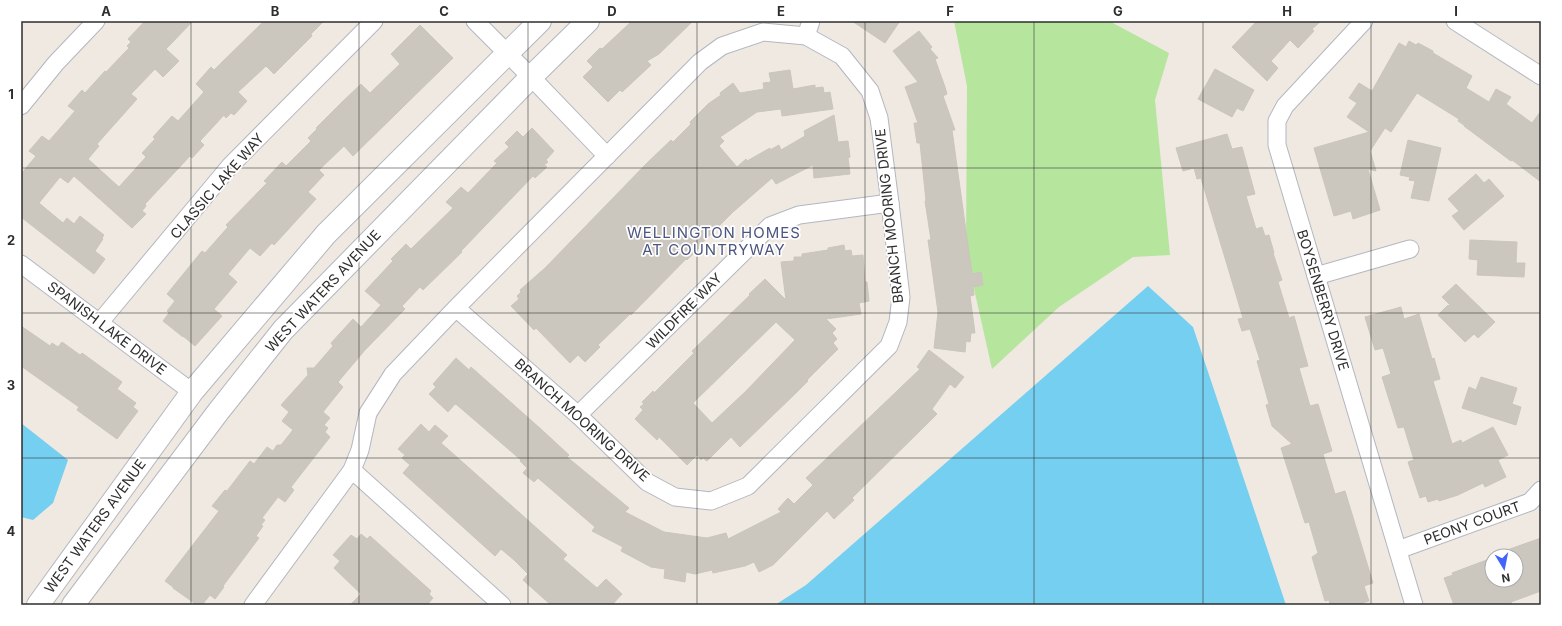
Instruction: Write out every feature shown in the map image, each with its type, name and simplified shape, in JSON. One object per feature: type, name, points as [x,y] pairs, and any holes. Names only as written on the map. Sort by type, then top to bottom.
[{"type":"street","points":[[21,106],[56,63],[96,21]]},
{"type":"street","name":"CLASSIC LAKE WAY","points":[[100,322],[230,166],[374,21]]},
{"type":"street","points":[[475,21],[531,76],[607,156]]},
{"type":"street","name":"WEST WATERS AVENUE","points":[[38,605],[192,392],[326,234],[540,21]]},
{"type":"street","name":"WEST WATERS AVENUE","points":[[73,605],[218,412],[283,330],[531,76],[588,21]]},
{"type":"street","name":"BOYSENBERRY DRIVE","points":[[1364,21],[1285,106],[1277,121],[1277,145],[1414,605]]},
{"type":"street","points":[[1455,21],[1541,76]]},
{"type":"street","name":"BRANCH MOORING DRIVE","points":[[253,605],[352,470],[360,450],[368,413],[392,374],[456,308],[700,62],[722,46],[763,32],[808,29],[842,56],[870,91],[879,118],[890,203],[901,297],[898,322],[889,346],[748,486],[711,500],[675,497],[647,482],[578,415],[456,308]]},
{"type":"street","name":"WILDFIRE WAY","points":[[578,415],[770,226],[799,215],[890,203]]},
{"type":"street","points":[[1316,276],[1410,249]]},
{"type":"street","name":"SPANISH LAKE DRIVE","points":[[21,264],[192,392]]},
{"type":"street","points":[[352,470],[502,605]]},
{"type":"street","name":"PEONY COURT","points":[[1398,550],[1530,502],[1541,490]]},
{"type":"green space","points":[[954,21],[1109,21],[1169,53],[1155,100],[1170,255],[1133,257],[1059,307],[992,369],[966,253],[967,86]]},
{"type":"water","points":[[1148,286],[1193,327],[1286,605],[775,605],[806,585]]},
{"type":"water","points":[[21,423],[68,460],[53,503],[33,520],[21,517]]},
{"type":"building","points":[[145,21],[193,21],[166,49],[179,61],[163,77],[155,69],[131,94],[137,99],[97,144],[99,146],[88,159],[119,187],[146,157],[142,153],[155,139],[153,137],[172,116],[178,121],[204,92],[196,84],[211,67],[214,70],[264,21],[324,21],[311,34],[312,36],[274,74],[266,66],[238,92],[247,101],[234,115],[231,113],[226,118],[224,115],[200,141],[204,145],[192,158],[190,156],[145,204],[146,206],[142,211],[146,214],[132,228],[74,176],[68,183],[60,177],[39,203],[63,223],[67,218],[74,224],[80,216],[104,235],[95,251],[105,259],[94,274],[21,217],[21,174],[36,156],[29,151],[42,136],[49,141],[75,111],[68,106],[82,90],[85,93],[129,48],[127,46],[131,42],[128,39]]},
{"type":"building","points":[[632,21],[693,21],[659,54],[647,61],[651,65],[622,92],[620,90],[608,102],[583,77],[593,67],[587,61]]},
{"type":"building","points":[[852,21],[900,21],[885,43]]},
{"type":"building","points":[[1257,21],[1321,21],[1312,29],[1314,31],[1298,48],[1290,40],[1271,61],[1278,68],[1267,81],[1232,47]]},
{"type":"building","points":[[420,25],[453,58],[353,156],[344,146],[319,170],[324,175],[308,192],[316,199],[274,245],[272,243],[260,256],[250,248],[228,274],[237,282],[214,309],[222,316],[195,346],[163,321],[169,313],[167,311],[175,301],[167,294],[202,251],[205,253],[228,227],[226,225],[267,183],[264,181],[282,162],[286,166],[311,141],[308,138],[340,104],[361,84],[370,93],[400,64],[391,54]]},
{"type":"building","points":[[919,31],[932,47],[930,49],[938,58],[935,59],[947,94],[943,96],[955,130],[952,130],[972,274],[981,272],[983,285],[973,287],[974,295],[970,296],[975,333],[971,333],[970,342],[966,341],[965,352],[934,348],[938,312],[928,240],[931,240],[925,201],[920,143],[917,143],[914,123],[918,123],[905,87],[918,82],[893,51]]},
{"type":"building","points":[[1409,41],[1416,45],[1418,43],[1433,51],[1433,53],[1472,76],[1466,88],[1489,102],[1496,89],[1511,97],[1506,104],[1532,123],[1541,111],[1541,182],[1464,126],[1458,121],[1459,119],[1417,93],[1391,132],[1385,128],[1370,151],[1376,171],[1368,169],[1380,210],[1353,219],[1351,211],[1334,216],[1314,148],[1369,132],[1347,117],[1357,103],[1349,98],[1359,83],[1372,91],[1399,43],[1406,47]]},
{"type":"building","points":[[1215,69],[1254,90],[1243,111],[1237,108],[1232,117],[1198,99]]},
{"type":"building","points":[[790,70],[793,89],[815,85],[815,88],[823,87],[824,93],[830,92],[833,109],[782,116],[781,109],[757,112],[720,137],[724,141],[719,146],[737,167],[746,159],[747,161],[770,148],[770,150],[779,145],[781,150],[805,136],[804,131],[834,115],[838,142],[848,141],[850,174],[814,178],[813,165],[776,184],[772,178],[733,212],[687,260],[686,259],[631,315],[630,314],[598,345],[600,347],[585,362],[578,355],[570,363],[536,328],[534,330],[511,306],[519,299],[517,296],[521,292],[520,290],[545,268],[646,164],[671,140],[673,142],[708,104],[721,95],[720,93],[733,83],[740,93],[764,89],[763,83],[771,82],[769,73]]},
{"type":"building","points":[[532,128],[554,151],[546,160],[548,162],[544,165],[547,167],[535,178],[533,176],[461,251],[462,252],[423,290],[420,287],[402,306],[405,309],[365,350],[338,382],[343,387],[323,412],[330,418],[324,425],[328,428],[325,432],[330,437],[291,487],[294,490],[285,502],[278,497],[262,518],[265,520],[261,525],[263,526],[256,536],[259,538],[215,599],[210,595],[202,605],[197,605],[173,588],[165,581],[219,511],[212,506],[225,490],[227,491],[250,461],[254,464],[267,447],[273,451],[277,445],[281,445],[293,430],[282,421],[289,412],[281,405],[308,375],[307,368],[314,368],[333,346],[331,343],[353,319],[361,327],[381,305],[365,291],[393,261],[391,259],[406,244],[411,249],[453,208],[446,202],[461,187],[468,193],[497,163],[494,161],[509,147],[505,143],[517,131],[523,137]]},
{"type":"building","points":[[1227,134],[1232,149],[1242,147],[1255,194],[1246,196],[1256,229],[1262,227],[1265,236],[1269,235],[1282,280],[1278,282],[1289,318],[1294,316],[1308,366],[1299,368],[1310,406],[1318,404],[1332,451],[1323,454],[1335,494],[1345,491],[1373,583],[1364,586],[1369,601],[1355,605],[1330,605],[1329,600],[1325,601],[1312,557],[1318,553],[1309,522],[1305,523],[1281,448],[1292,444],[1272,426],[1266,405],[1269,404],[1257,361],[1260,360],[1250,329],[1242,331],[1238,319],[1243,318],[1201,178],[1197,179],[1194,168],[1183,171],[1176,148]]},
{"type":"building","points":[[1408,140],[1441,148],[1429,201],[1411,198],[1415,181],[1409,180],[1410,177],[1400,175]]},
{"type":"building","points":[[1476,174],[1484,183],[1489,179],[1504,196],[1464,230],[1452,216],[1459,211],[1448,199]]},
{"type":"building","points":[[1470,240],[1517,242],[1516,263],[1525,263],[1524,277],[1477,275],[1478,260],[1469,259]]},
{"type":"building","points":[[844,245],[845,251],[851,250],[852,256],[863,255],[865,282],[867,282],[869,301],[859,303],[861,314],[826,319],[836,329],[832,333],[837,339],[833,343],[838,349],[797,392],[740,447],[731,437],[707,461],[703,458],[701,460],[697,455],[687,465],[659,437],[657,440],[635,419],[643,410],[640,407],[644,404],[642,402],[653,391],[654,393],[694,353],[692,351],[765,279],[786,300],[781,262],[794,261],[794,257],[802,257],[802,254],[828,250],[828,248]],"holes":[[[776,322],[795,340],[745,392],[712,423],[693,403]]]},
{"type":"building","points":[[1456,284],[1495,322],[1478,338],[1474,334],[1465,342],[1438,315],[1450,305],[1442,297]]},
{"type":"building","points":[[1401,307],[1404,319],[1419,314],[1432,359],[1434,358],[1440,379],[1433,381],[1452,444],[1461,440],[1462,443],[1493,427],[1508,455],[1498,460],[1506,477],[1485,487],[1483,483],[1458,495],[1439,501],[1438,499],[1428,502],[1426,496],[1420,498],[1408,462],[1414,460],[1404,427],[1398,428],[1382,377],[1391,374],[1383,348],[1375,350],[1365,317]]},
{"type":"building","points":[[21,326],[50,346],[52,343],[58,347],[62,342],[80,355],[82,353],[122,382],[117,389],[136,403],[133,407],[138,411],[117,439],[77,410],[79,407],[21,366]]},
{"type":"building","points":[[929,350],[964,377],[955,388],[950,384],[932,409],[937,414],[852,498],[854,500],[834,519],[827,511],[773,565],[759,572],[754,562],[745,566],[713,573],[712,570],[695,574],[686,572],[685,582],[664,578],[665,569],[651,567],[621,551],[623,547],[592,531],[595,527],[538,478],[534,482],[523,473],[527,468],[520,461],[521,460],[457,405],[455,404],[448,412],[429,394],[436,387],[433,384],[456,358],[469,370],[471,367],[569,455],[567,457],[629,508],[625,512],[664,532],[707,538],[726,533],[728,539],[781,512],[778,509],[788,498],[794,504],[813,485],[806,478],[920,369],[917,367]]},
{"type":"building","points":[[1481,377],[1517,388],[1512,404],[1521,407],[1516,425],[1462,408],[1469,387],[1476,390]]},
{"type":"building","points":[[421,424],[429,432],[435,425],[448,436],[441,443],[567,555],[563,559],[597,588],[606,579],[622,594],[612,605],[551,605],[523,580],[528,574],[514,560],[501,549],[495,556],[403,473],[410,465],[402,458],[405,455],[398,449]]},
{"type":"building","points":[[361,534],[367,539],[370,536],[431,591],[429,594],[433,598],[427,605],[350,605],[361,594],[334,568],[340,561],[333,555],[351,535],[357,539]]},
{"type":"building","points":[[1541,538],[1541,591],[1511,602],[1512,605],[1454,605],[1444,578],[1453,575],[1452,573],[1484,561],[1484,588],[1524,588],[1524,548],[1513,548]]},
{"type":"district","name":"WELLINGTON HOMES AT COUNTRYWAY","points":[[714,242]]}]
